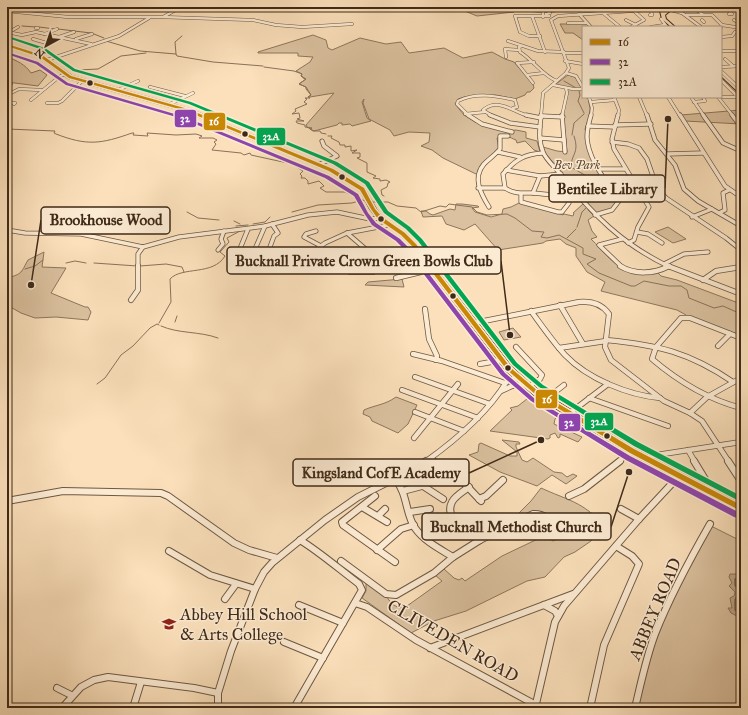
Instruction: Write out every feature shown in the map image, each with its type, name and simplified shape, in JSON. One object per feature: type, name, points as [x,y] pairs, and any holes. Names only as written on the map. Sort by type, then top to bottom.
[{"type":"highway","points":[[7,45],[34,52],[65,74],[82,81],[188,110],[318,165],[339,175],[362,189],[373,210],[380,218],[403,234],[422,255],[502,360],[526,386],[646,459],[710,492],[741,505]]},
{"type":"main road","points":[[664,10],[664,19],[669,26]]},
{"type":"main road","points":[[722,75],[740,96]]},
{"type":"street","points":[[161,17],[181,7]]},
{"type":"street","points":[[619,26],[596,7],[548,11],[564,53],[565,61],[569,68],[566,73],[543,93],[540,127],[540,138],[543,153],[595,215],[622,239],[666,265],[741,294]]},
{"type":"street","points":[[540,36],[529,36],[520,32],[515,16],[543,17],[602,13],[640,7]]},
{"type":"street","points":[[687,7],[699,11],[703,15]]},
{"type":"street","points":[[715,7],[725,7],[731,15]]},
{"type":"street","points":[[633,9],[676,10],[695,21],[700,26]]},
{"type":"street","points":[[626,20],[636,25],[644,19],[633,9]]},
{"type":"street","points":[[528,10],[543,11],[543,17]]},
{"type":"street","points":[[546,10],[546,14],[551,16]]},
{"type":"street","points":[[650,15],[652,15],[651,10]]},
{"type":"street","points":[[7,11],[68,17],[161,17],[253,20],[264,24],[279,26],[325,28],[352,24]]},
{"type":"street","points":[[579,14],[590,26]]},
{"type":"street","points":[[686,16],[712,15],[722,26],[741,30]]},
{"type":"street","points":[[532,16],[545,52]]},
{"type":"street","points":[[47,60],[91,44],[119,36],[149,17]]},
{"type":"street","points":[[664,19],[661,19],[669,26]]},
{"type":"street","points":[[695,21],[703,21]]},
{"type":"street","points":[[734,21],[741,24]]},
{"type":"street","points":[[568,23],[588,23]]},
{"type":"street","points":[[8,32],[18,27]]},
{"type":"street","points":[[34,32],[37,28]]},
{"type":"street","points":[[45,34],[56,30]]},
{"type":"street","points":[[722,37],[732,36],[734,33],[741,30]]},
{"type":"street","points":[[8,32],[23,35],[34,32],[76,39],[91,44]]},
{"type":"street","points":[[58,37],[73,32]]},
{"type":"street","points":[[76,39],[90,34]]},
{"type":"street","points":[[39,41],[52,36]]},
{"type":"street","points":[[33,39],[50,44]]},
{"type":"street","points":[[508,41],[545,52],[582,53]]},
{"type":"street","points":[[519,50],[519,47],[522,46]]},
{"type":"street","points":[[506,57],[505,49],[519,50],[534,62],[550,79],[557,81]]},
{"type":"street","points":[[722,51],[739,54]]},
{"type":"street","points":[[725,59],[733,66]]},
{"type":"street","points":[[565,61],[582,64]]},
{"type":"street","points":[[533,83],[517,63],[534,62]]},
{"type":"street","points":[[722,67],[741,66]]},
{"type":"street","points":[[527,75],[544,72]]},
{"type":"street","points":[[722,72],[741,90]]},
{"type":"street","points":[[566,73],[576,76],[582,86]]},
{"type":"street","points":[[31,100],[59,77],[65,74]]},
{"type":"street","points":[[47,103],[58,103],[62,101],[82,81]]},
{"type":"street","points":[[118,90],[138,81]]},
{"type":"street","points":[[722,81],[740,96],[741,100]]},
{"type":"street","points":[[7,86],[11,84]]},
{"type":"street","points":[[553,85],[566,90],[582,88]]},
{"type":"street","points":[[150,87],[185,96]]},
{"type":"street","points":[[8,93],[21,88],[42,90]]},
{"type":"street","points":[[566,90],[563,117],[566,152]]},
{"type":"street","points":[[170,104],[193,93]]},
{"type":"street","points":[[488,96],[495,104],[513,108],[527,116],[563,117]]},
{"type":"street","points":[[512,132],[474,121],[456,104],[458,101],[465,98],[488,96],[515,100],[517,107],[513,108]]},
{"type":"street","points":[[722,97],[740,96]]},
{"type":"street","points":[[589,98],[591,102],[591,116],[588,126],[588,144],[600,170],[619,201],[617,206],[610,212],[595,215]]},
{"type":"street","points":[[639,98],[651,124],[656,140],[675,165],[682,186],[693,198],[741,226]]},
{"type":"street","points":[[669,98],[725,186],[741,197]]},
{"type":"street","points":[[692,98],[718,138],[723,143],[741,151]]},
{"type":"street","points":[[694,102],[705,101],[704,98]]},
{"type":"street","points":[[719,98],[741,127]]},
{"type":"street","points":[[591,102],[615,99],[620,110],[612,142],[614,149],[648,207],[634,240],[628,243]]},
{"type":"street","points":[[7,103],[15,103],[14,104]]},
{"type":"street","points":[[485,112],[483,110],[495,104]]},
{"type":"street","points":[[465,114],[485,112],[495,118],[512,123],[540,127]]},
{"type":"street","points":[[502,129],[512,123]]},
{"type":"street","points":[[588,126],[651,124]]},
{"type":"street","points":[[489,207],[478,188],[480,169],[500,149],[500,136],[508,136]]},
{"type":"street","points":[[540,138],[564,140]]},
{"type":"street","points":[[318,165],[337,156],[324,146],[322,142]]},
{"type":"street","points":[[612,142],[628,144],[642,150],[647,159],[657,188],[666,198],[692,217],[726,238],[741,250]]},
{"type":"street","points":[[498,152],[520,157]]},
{"type":"street","points":[[505,188],[503,174],[520,157],[530,153],[543,153]]},
{"type":"street","points":[[667,154],[703,153]]},
{"type":"street","points":[[600,170],[625,169]]},
{"type":"street","points":[[506,170],[540,176],[561,174]]},
{"type":"street","points":[[533,193],[540,176]]},
{"type":"street","points":[[478,188],[505,188],[511,192],[521,194],[533,193],[567,197],[579,196]]},
{"type":"street","points":[[719,213],[725,210],[723,194],[729,190]]},
{"type":"street","points":[[521,194],[521,202],[558,212],[562,212],[570,203],[567,197]]},
{"type":"street","points":[[692,217],[712,209]]},
{"type":"street","points":[[7,230],[81,234],[143,247],[179,238],[265,226],[299,216],[343,213],[370,219],[380,218]]},
{"type":"street","points":[[267,255],[274,236],[278,233],[272,224]]},
{"type":"street","points":[[309,255],[320,247],[347,233],[389,225]]},
{"type":"street","points":[[255,250],[265,226]]},
{"type":"street","points":[[239,251],[248,229]]},
{"type":"street","points":[[218,250],[223,244],[221,239],[224,231]]},
{"type":"street","points":[[316,231],[304,236],[333,254],[350,272],[373,272],[378,267],[378,262]]},
{"type":"street","points":[[637,232],[648,234],[662,243]]},
{"type":"street","points":[[347,233],[369,252]]},
{"type":"street","points":[[622,239],[599,245],[618,264],[630,270],[644,272],[658,271],[684,254],[708,252]]},
{"type":"street","points":[[131,300],[138,290],[138,254],[143,247]]},
{"type":"street","points":[[395,260],[422,255]]},
{"type":"street","points":[[342,263],[354,259]]},
{"type":"street","points":[[703,280],[718,269],[725,267],[741,267]]},
{"type":"street","points":[[396,278],[433,269]]},
{"type":"street","points":[[474,323],[560,305],[586,302],[603,307],[608,314],[606,350],[611,360],[660,398],[690,413],[704,423],[741,481]]},
{"type":"street","points":[[560,305],[583,344]]},
{"type":"street","points":[[425,309],[429,339],[437,356],[436,360]]},
{"type":"street","points":[[531,311],[559,348],[580,369],[608,384],[654,398],[660,398]]},
{"type":"street","points":[[741,338],[690,318],[681,318],[656,347],[652,359],[685,384],[707,397],[741,408]]},
{"type":"street","points":[[718,346],[730,334]]},
{"type":"street","points":[[559,348],[606,341],[656,347],[679,354],[706,365],[732,382]]},
{"type":"street","points":[[501,391],[512,386],[526,386],[540,379],[542,376],[516,347]]},
{"type":"street","points":[[413,354],[505,383]]},
{"type":"street","points":[[480,364],[502,360]]},
{"type":"street","points":[[415,377],[490,404]]},
{"type":"street","points":[[419,474],[478,418],[501,391],[505,383],[517,378]]},
{"type":"street","points":[[690,413],[707,397],[741,378]]},
{"type":"street","points":[[414,438],[458,384]]},
{"type":"street","points":[[570,413],[608,384]]},
{"type":"street","points":[[546,399],[564,385]]},
{"type":"street","points":[[634,392],[642,385]]},
{"type":"street","points":[[402,390],[478,418]]},
{"type":"street","points":[[589,398],[668,426]]},
{"type":"street","points":[[415,412],[464,431]]},
{"type":"street","points":[[646,459],[650,456],[741,442]]},
{"type":"street","points":[[688,450],[711,489],[710,492]]},
{"type":"street","points":[[569,496],[584,489],[632,451]]},
{"type":"street","points":[[422,463],[429,464]]},
{"type":"street","points":[[218,708],[218,693],[231,651],[255,589],[264,572],[277,558],[358,497],[422,463],[429,464],[469,487],[480,500],[503,480]]},
{"type":"street","points":[[734,469],[741,468]]},
{"type":"street","points":[[536,706],[558,616],[574,593],[679,476]]},
{"type":"street","points":[[396,478],[403,491],[414,525],[423,536],[453,557]]},
{"type":"street","points":[[416,482],[441,496]]},
{"type":"street","points":[[403,491],[422,486]]},
{"type":"street","points":[[469,487],[452,502],[450,511],[456,522],[480,540]]},
{"type":"street","points":[[7,501],[63,491],[160,493],[168,496],[234,543],[249,550],[277,558]]},
{"type":"street","points":[[375,496],[362,507],[343,519],[342,522],[343,525],[396,562]]},
{"type":"street","points":[[362,507],[387,522]]},
{"type":"street","points":[[378,516],[385,509]]},
{"type":"street","points":[[410,512],[430,509]]},
{"type":"street","points":[[621,509],[639,519]]},
{"type":"street","points":[[340,561],[386,594],[396,596],[434,573],[453,557],[480,540],[537,513],[543,515],[564,534]]},
{"type":"street","points":[[474,535],[492,520]]},
{"type":"street","points":[[556,526],[561,523]]},
{"type":"street","name":"ABBEY ROAD","points":[[635,708],[642,676],[655,635],[680,579],[710,524]]},
{"type":"street","points":[[377,550],[401,529],[414,525]]},
{"type":"street","points":[[294,708],[362,590],[362,587],[359,584],[326,560],[322,554],[300,540]]},
{"type":"street","points":[[590,708],[604,645],[639,564],[632,556],[616,546]]},
{"type":"street","points":[[169,551],[210,575],[255,589]]},
{"type":"street","points":[[225,599],[236,584]]},
{"type":"street","points":[[430,648],[574,593]]},
{"type":"street","name":"CLIVEDEN ROAD","points":[[355,602],[367,607],[416,640],[536,706]]},
{"type":"street","points":[[299,605],[343,623]]},
{"type":"street","points":[[544,605],[555,611],[558,616]]},
{"type":"street","points":[[284,642],[323,658]]},
{"type":"street","points":[[62,708],[71,695],[90,681],[108,677],[194,688],[218,693]]},
{"type":"street","points":[[133,708],[141,682]]},
{"type":"street","points":[[57,688],[71,695]]},
{"type":"green space","points":[[455,7],[496,7],[514,12],[477,16]]},
{"type":"green space","points":[[560,24],[586,24],[588,26],[582,26],[582,39],[573,33],[565,33]]},
{"type":"green space","points":[[313,35],[326,40],[328,48],[332,50],[360,38],[386,44],[401,42],[409,53],[444,48],[463,58],[492,52],[514,62],[533,84],[534,88],[530,92],[527,92],[525,95],[515,99],[496,95],[464,97],[458,99],[455,104],[464,115],[475,122],[505,131],[516,130],[526,132],[526,138],[537,141],[540,152],[534,150],[525,141],[517,143],[516,140],[502,136],[497,138],[499,149],[478,174],[476,174],[443,158],[432,150],[421,146],[429,142],[430,133],[409,132],[394,136],[390,130],[369,119],[363,103],[364,99],[362,102],[367,118],[371,121],[352,126],[350,124],[342,125],[342,123],[339,123],[337,125],[314,131],[306,125],[334,93],[308,97],[311,95],[306,87],[299,84],[306,79],[301,76],[302,74],[296,71],[310,62],[313,57],[298,56],[298,53],[258,53]]},
{"type":"green space","points":[[7,57],[20,63],[31,73],[40,70],[47,75],[38,86],[7,82]]},
{"type":"green space","name":"Bev Park","points":[[568,75],[575,77],[582,88],[582,98],[588,98],[590,108],[589,118],[585,129],[591,153],[616,199],[617,204],[613,209],[597,214],[545,153],[543,147],[567,152],[563,115],[566,88],[556,84]]},
{"type":"green space","points":[[741,110],[741,124],[685,121],[681,115]]},
{"type":"green space","points":[[521,202],[563,215],[573,216],[573,213],[583,204],[594,216],[588,220],[592,231],[597,237],[591,239],[609,258],[620,266],[635,272],[657,272],[661,276],[677,280],[741,304],[741,338],[687,317],[677,310],[601,291],[605,282],[587,272],[576,256],[576,248],[566,244],[560,239],[498,250],[475,224],[464,230],[446,224],[442,216],[423,217],[421,211],[426,211],[433,215],[450,209],[455,210],[456,204],[462,204],[478,206],[479,207],[472,208],[475,212],[491,217],[502,214],[503,209]]},
{"type":"green space","points":[[668,227],[686,239],[673,243],[655,232]]},
{"type":"green space","points":[[44,252],[42,267],[66,268],[51,293],[88,307],[91,312],[88,320],[56,317],[35,318],[21,313],[7,305],[7,278],[19,274],[28,260]]},
{"type":"green space","points":[[402,279],[404,287],[365,285],[368,282]]},
{"type":"green space","points":[[513,328],[521,337],[504,340],[499,332]]},
{"type":"green space","points":[[532,395],[553,406],[547,411],[549,413],[556,408],[563,412],[555,419],[554,424],[582,437],[578,442],[560,434],[560,437],[558,438],[555,433],[550,435],[550,438],[548,439],[490,431],[512,410],[510,408],[518,406]]},
{"type":"green space","points":[[396,397],[417,405],[408,424],[398,433],[372,421],[370,417],[363,414],[364,410],[388,402]]},
{"type":"green space","points":[[502,440],[519,442],[520,444],[516,444],[516,447],[522,460],[527,462],[533,458],[554,472],[562,473],[567,477],[573,474],[577,476],[566,484],[552,475],[537,486],[500,472],[469,455],[478,452],[479,444],[481,443],[510,456],[517,456],[517,452]]},
{"type":"green space","points":[[541,488],[582,506],[596,517],[603,525],[591,541],[575,552],[564,557],[545,577],[527,581],[466,611],[434,621],[411,633],[362,598],[366,591],[366,581],[386,596],[392,604],[399,608],[407,606],[442,581],[435,575],[444,569],[454,578],[459,580],[462,578],[465,581],[502,556],[544,536],[553,541],[567,535],[560,527],[564,524],[562,521],[557,523],[543,513],[481,537],[478,535],[492,521],[502,515],[509,520],[513,519],[531,501]]},
{"type":"green space","points":[[711,526],[741,541],[741,708],[636,708],[657,635],[681,581]]},
{"type":"water","points":[[730,574],[741,574],[741,618],[731,613],[728,608],[732,608],[730,598],[734,596],[735,592],[729,586],[732,583],[729,577]]},
{"type":"waterway","points":[[22,26],[36,27]]},
{"type":"waterway","points":[[39,27],[55,29]]},
{"type":"waterway","points":[[58,29],[91,33]]},
{"type":"waterway","points":[[94,34],[104,38]]},
{"type":"waterway","points":[[176,54],[175,42],[182,36]]},
{"type":"waterway","points":[[106,41],[140,51],[176,54]]},
{"type":"waterway","points":[[78,70],[98,69],[121,56],[146,53]]},
{"type":"waterway","points":[[176,54],[177,56],[213,62],[263,66]]},
{"type":"waterway","points":[[264,67],[294,71],[302,74],[301,76],[306,79],[299,84],[306,87],[311,95],[308,97],[310,98],[305,98],[307,99],[304,102],[307,104],[295,109],[296,111],[292,114],[299,113],[300,118],[297,119],[304,121],[296,121],[297,123],[305,125],[305,127],[312,128],[310,129],[313,131],[320,131],[321,133],[326,134]]},
{"type":"waterway","points":[[564,81],[576,88]]},
{"type":"waterway","points":[[579,91],[580,95],[578,101],[584,113]]},
{"type":"waterway","points":[[572,135],[574,123],[584,114]]},
{"type":"waterway","points":[[7,129],[55,131],[54,133],[67,138],[85,142],[103,141],[132,133],[134,133],[133,135],[148,136],[147,133],[176,135],[196,134],[202,136],[199,138],[213,138],[217,140],[214,142],[216,144],[212,150],[241,153],[244,155],[250,153],[251,155],[292,164],[303,171],[300,174],[302,176],[301,178],[305,178],[308,181],[308,184],[319,181],[324,186],[320,188],[326,192],[345,192],[365,201]]},
{"type":"waterway","points":[[328,136],[332,136],[331,138],[339,142],[340,145],[345,145],[345,147],[351,146],[351,151],[357,150],[352,153],[360,153],[360,157],[357,158],[367,163],[367,172],[376,176],[373,178],[380,179],[380,181],[386,180],[390,182],[388,183],[387,187],[381,190],[382,195],[384,196]]},
{"type":"waterway","points":[[574,136],[576,150],[571,167],[588,177],[590,183],[597,190],[589,202]]},
{"type":"waterway","points":[[292,212],[318,205],[352,203],[362,200]]},
{"type":"waterway","points":[[373,202],[388,202],[397,206],[416,208],[421,212],[440,206],[446,207],[449,204],[472,207],[477,212],[487,215],[507,214],[532,231],[544,232],[541,237],[547,238],[559,235],[583,248],[583,254],[596,259],[587,264],[599,273],[631,286],[635,286],[644,281],[669,286],[681,286],[687,290],[689,298],[714,308],[723,306],[741,314]]},
{"type":"waterway","points":[[577,227],[582,212],[586,208]]},
{"type":"waterway","points":[[187,212],[198,218],[219,220]]},
{"type":"waterway","points":[[253,224],[265,222],[270,217]]},
{"type":"waterway","points":[[234,221],[240,224]]},
{"type":"waterway","points":[[236,226],[248,225]]},
{"type":"waterway","points":[[567,238],[576,229]]},
{"type":"waterway","points":[[159,323],[171,302],[170,279],[175,275],[205,269],[220,262],[225,256],[220,252],[229,242],[227,238],[240,231]]},
{"type":"waterway","points":[[25,269],[35,266],[43,260]]},
{"type":"waterway","points":[[66,263],[75,261],[86,263]]},
{"type":"waterway","points":[[94,263],[137,266]]},
{"type":"waterway","points":[[140,266],[166,264],[182,267],[184,272]]},
{"type":"waterway","points":[[175,322],[177,316]]},
{"type":"waterway","points":[[97,384],[105,378],[121,355],[133,346],[150,328],[157,324],[159,325]]},
{"type":"waterway","points":[[161,326],[168,329],[204,334],[218,338]]},
{"type":"transit line","name":"32A","points":[[9,37],[44,49],[74,70],[190,103],[335,163],[367,183],[386,212],[408,228],[420,240],[515,364],[541,386],[636,444],[741,499]]},
{"type":"transit line","name":"16","points":[[7,45],[41,56],[70,77],[187,110],[331,170],[362,189],[373,209],[380,218],[403,234],[414,245],[509,369],[537,393],[632,451],[741,508]]},
{"type":"transit line","name":"32","points":[[7,53],[37,63],[67,84],[184,118],[327,177],[356,195],[374,224],[398,240],[408,250],[503,374],[533,400],[628,458],[737,515]]},
{"type":"place","name":"Bentilee Library","points":[[668,119]]},
{"type":"place","name":"Brookhouse Wood","points":[[31,285]]},
{"type":"place","name":"Bucknall Private Crown Green Bowls Club","points":[[510,335]]},
{"type":"place","name":"Kingsland CofE Academy","points":[[541,440]]},
{"type":"place","name":"Bucknall Methodist Church","points":[[629,472]]},
{"type":"place","name":"Abbey Hill School & Arts College","points":[[169,624]]}]
